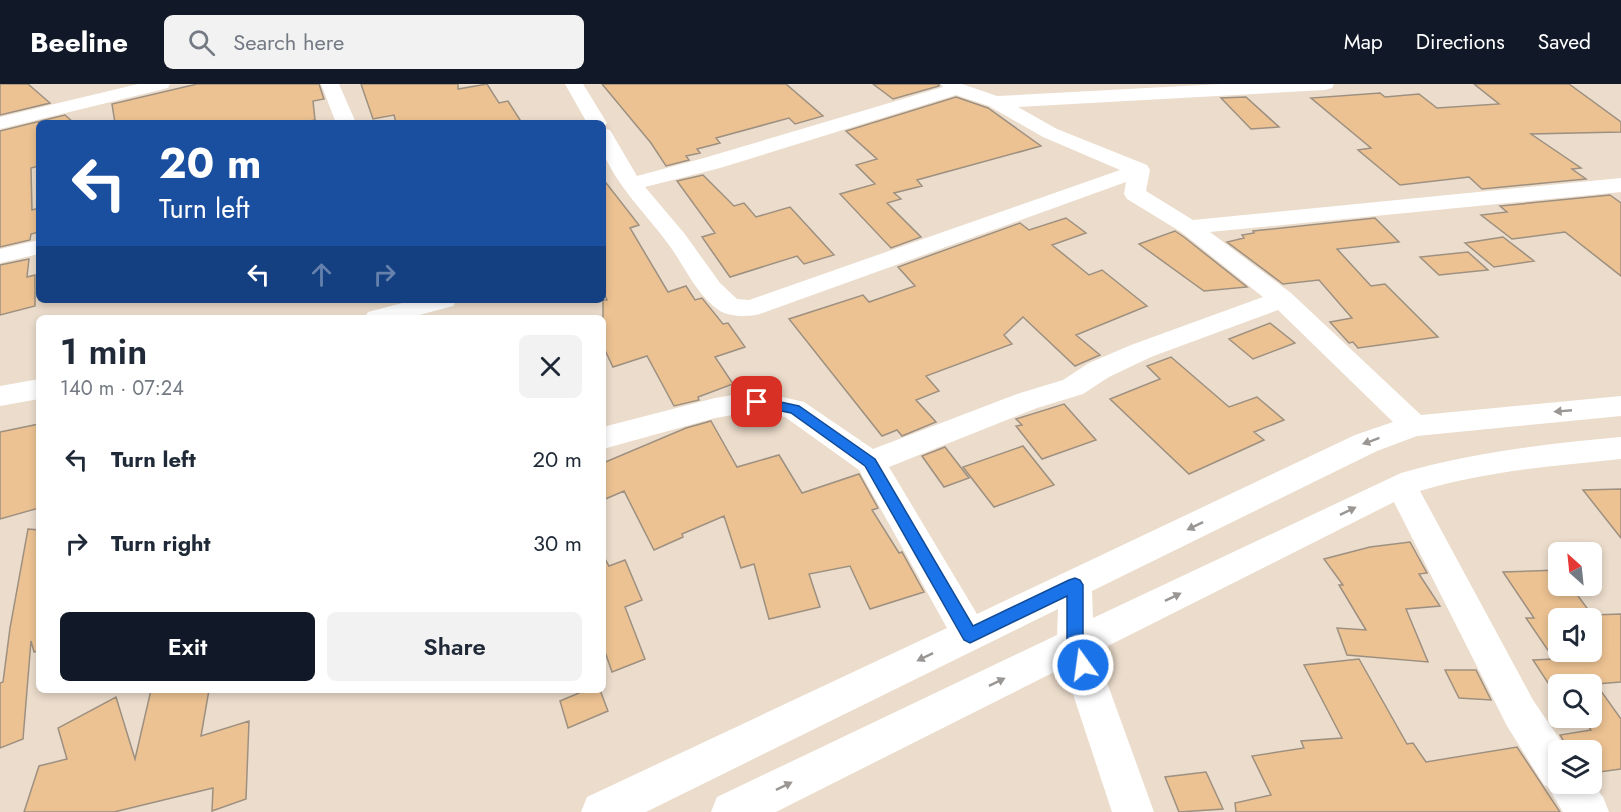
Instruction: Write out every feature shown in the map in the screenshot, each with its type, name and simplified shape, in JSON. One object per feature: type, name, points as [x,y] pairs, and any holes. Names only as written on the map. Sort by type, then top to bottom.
[{"type":"street","points":[[0,123],[83,102],[119,88],[161,84]]},
{"type":"street","points":[[330,84],[345,120]]},
{"type":"street","points":[[574,84],[595,120]]},
{"type":"street","points":[[996,102],[1179,88],[1325,84]]},
{"type":"street","points":[[631,183],[712,163],[953,86],[996,102],[1050,133],[1139,170]]},
{"type":"street","points":[[83,102],[92,120]]},
{"type":"street","points":[[606,139],[631,183],[676,238],[711,289],[730,306],[751,308],[1139,170]]},
{"type":"street","points":[[1139,170],[1135,194],[1189,227],[1282,298],[1415,426]]},
{"type":"street","points":[[1189,227],[1621,185]]},
{"type":"street","points":[[0,256],[36,248]]},
{"type":"street","points":[[870,462],[1027,401],[1073,387],[1099,370],[1141,351],[1282,298]]},
{"type":"street","points":[[388,315],[426,303]]},
{"type":"street","points":[[0,396],[36,390]]},
{"type":"street","points":[[606,437],[715,408],[757,402],[794,409],[870,462],[970,635]]},
{"type":"street","points":[[602,812],[1075,585],[1366,442],[1415,426],[1621,406]]},
{"type":"street","points":[[732,812],[1401,485],[1448,471],[1538,456],[1621,448]]},
{"type":"street","points":[[1401,485],[1520,713],[1548,756]]},
{"type":"street","points":[[1075,585],[1075,645],[1133,812]]},
{"type":"street","points":[[1575,794],[1588,812]]},
{"type":"building","points":[[0,84],[28,84],[50,103],[0,115]]},
{"type":"building","points":[[197,84],[319,84],[324,99],[313,101],[315,120],[115,120],[112,104]]},
{"type":"building","points":[[361,84],[458,84],[458,89],[487,84],[499,103],[508,101],[520,120],[395,120],[394,115],[373,119]]},
{"type":"building","points":[[602,84],[786,84],[823,116],[795,124],[789,118],[716,138],[720,143],[697,149],[700,153],[686,156],[689,160],[666,166],[651,143]]},
{"type":"building","points":[[873,84],[939,84],[939,86],[893,99]]},
{"type":"building","points":[[1474,84],[1569,84],[1621,122],[1621,132],[1531,134],[1581,168],[1572,169],[1586,179],[1482,189],[1469,177],[1400,185],[1358,150],[1371,148],[1311,98],[1380,93],[1385,97],[1419,94],[1437,108],[1499,104]]},
{"type":"building","points":[[956,97],[988,108],[1041,146],[917,180],[922,186],[894,193],[901,199],[887,203],[921,237],[891,248],[840,194],[875,184],[856,165],[877,159],[846,131]]},
{"type":"building","points":[[1246,97],[1279,127],[1251,129],[1221,98]]},
{"type":"building","points":[[65,115],[71,120],[45,120]]},
{"type":"building","points":[[36,122],[36,167],[31,168],[32,210],[36,209],[36,233],[31,234],[30,240],[0,247],[0,131]]},
{"type":"building","points":[[703,175],[734,206],[744,203],[756,217],[790,207],[834,255],[804,264],[797,256],[730,277],[702,237],[715,233],[677,181]]},
{"type":"building","points":[[606,183],[639,225],[630,228],[668,292],[686,286],[695,300],[702,298],[723,324],[728,323],[745,347],[715,357],[733,384],[698,397],[699,400],[674,406],[647,356],[613,367],[606,352],[606,315],[603,315],[603,303],[607,300]]},
{"type":"building","points":[[1610,195],[1621,203],[1621,276],[1565,232],[1512,239],[1481,215],[1507,212],[1500,206]]},
{"type":"building","points":[[1066,218],[1086,233],[1052,245],[1089,275],[1102,270],[1147,306],[1076,335],[1100,355],[1075,366],[1023,317],[1004,335],[1012,344],[926,376],[939,391],[916,400],[936,422],[902,436],[897,430],[882,436],[789,319],[863,295],[869,302],[915,286],[898,267],[1020,223],[1029,230]]},
{"type":"building","points":[[1375,218],[1399,242],[1337,249],[1371,286],[1385,284],[1438,337],[1358,348],[1353,342],[1349,343],[1330,322],[1352,318],[1319,280],[1283,284],[1227,242],[1244,238],[1242,235],[1254,233],[1253,231]]},
{"type":"building","points":[[1175,231],[1247,287],[1204,291],[1139,244]]},
{"type":"building","points":[[1503,237],[1534,261],[1494,267],[1465,243]]},
{"type":"building","points":[[1468,252],[1488,270],[1439,275],[1420,257]]},
{"type":"building","points":[[29,259],[27,277],[35,275],[35,306],[0,315],[0,265]]},
{"type":"building","points":[[1270,323],[1295,343],[1253,359],[1229,339]]},
{"type":"building","points":[[1171,357],[1229,407],[1257,397],[1284,420],[1254,432],[1264,440],[1189,474],[1110,399],[1160,379],[1147,366]]},
{"type":"building","points":[[1064,404],[1096,440],[1042,459],[1016,426],[1022,425],[1016,419]]},
{"type":"building","points":[[711,421],[737,467],[779,455],[802,493],[859,474],[878,508],[872,510],[899,553],[902,552],[924,592],[870,609],[850,566],[809,574],[820,607],[769,619],[754,564],[741,568],[724,516],[682,534],[683,537],[654,550],[624,491],[606,499],[606,462],[686,428]]},
{"type":"building","points":[[36,425],[36,509],[0,519],[0,432]]},
{"type":"building","points":[[1023,446],[1054,485],[994,507],[963,467]]},
{"type":"building","points":[[945,447],[969,478],[944,487],[922,456]]},
{"type":"building","points":[[1621,489],[1621,538],[1583,490]]},
{"type":"building","points":[[28,529],[36,530],[36,652],[34,652],[31,641],[23,739],[0,748],[0,683],[3,682]]},
{"type":"building","points":[[1410,542],[1427,573],[1419,574],[1440,606],[1406,609],[1428,662],[1347,655],[1337,628],[1366,630],[1339,585],[1343,585],[1324,559],[1370,547]]},
{"type":"building","points":[[606,560],[609,566],[625,560],[642,600],[625,607],[645,659],[612,672],[606,655]]},
{"type":"building","points":[[1548,570],[1548,596],[1578,596],[1587,608],[1548,608],[1548,650],[1526,618],[1534,618],[1503,572]]},
{"type":"building","points":[[1621,614],[1621,682],[1602,684],[1602,674],[1548,674],[1548,683],[1533,660],[1602,662],[1602,615]]},
{"type":"building","points":[[1359,659],[1407,744],[1413,743],[1426,762],[1517,747],[1560,812],[1236,812],[1235,803],[1271,795],[1252,756],[1304,748],[1301,741],[1342,738],[1304,665]]},
{"type":"building","points":[[1445,670],[1476,670],[1491,700],[1459,698]]},
{"type":"building","points":[[1602,692],[1621,719],[1621,769],[1602,772],[1602,740],[1563,740],[1560,735],[1591,730],[1590,728],[1602,728]]},
{"type":"building","points":[[150,693],[208,693],[201,736],[249,721],[246,799],[212,811],[213,788],[114,812],[24,812],[39,766],[67,759],[58,728],[116,697],[135,759]]},
{"type":"building","points":[[579,693],[601,693],[608,711],[568,728],[560,701]]},
{"type":"building","points":[[1206,772],[1223,809],[1179,812],[1165,777]]},
{"type":"route","points":[[757,402],[794,409],[870,462],[970,635],[1075,585],[1075,645],[1083,665]]}]
